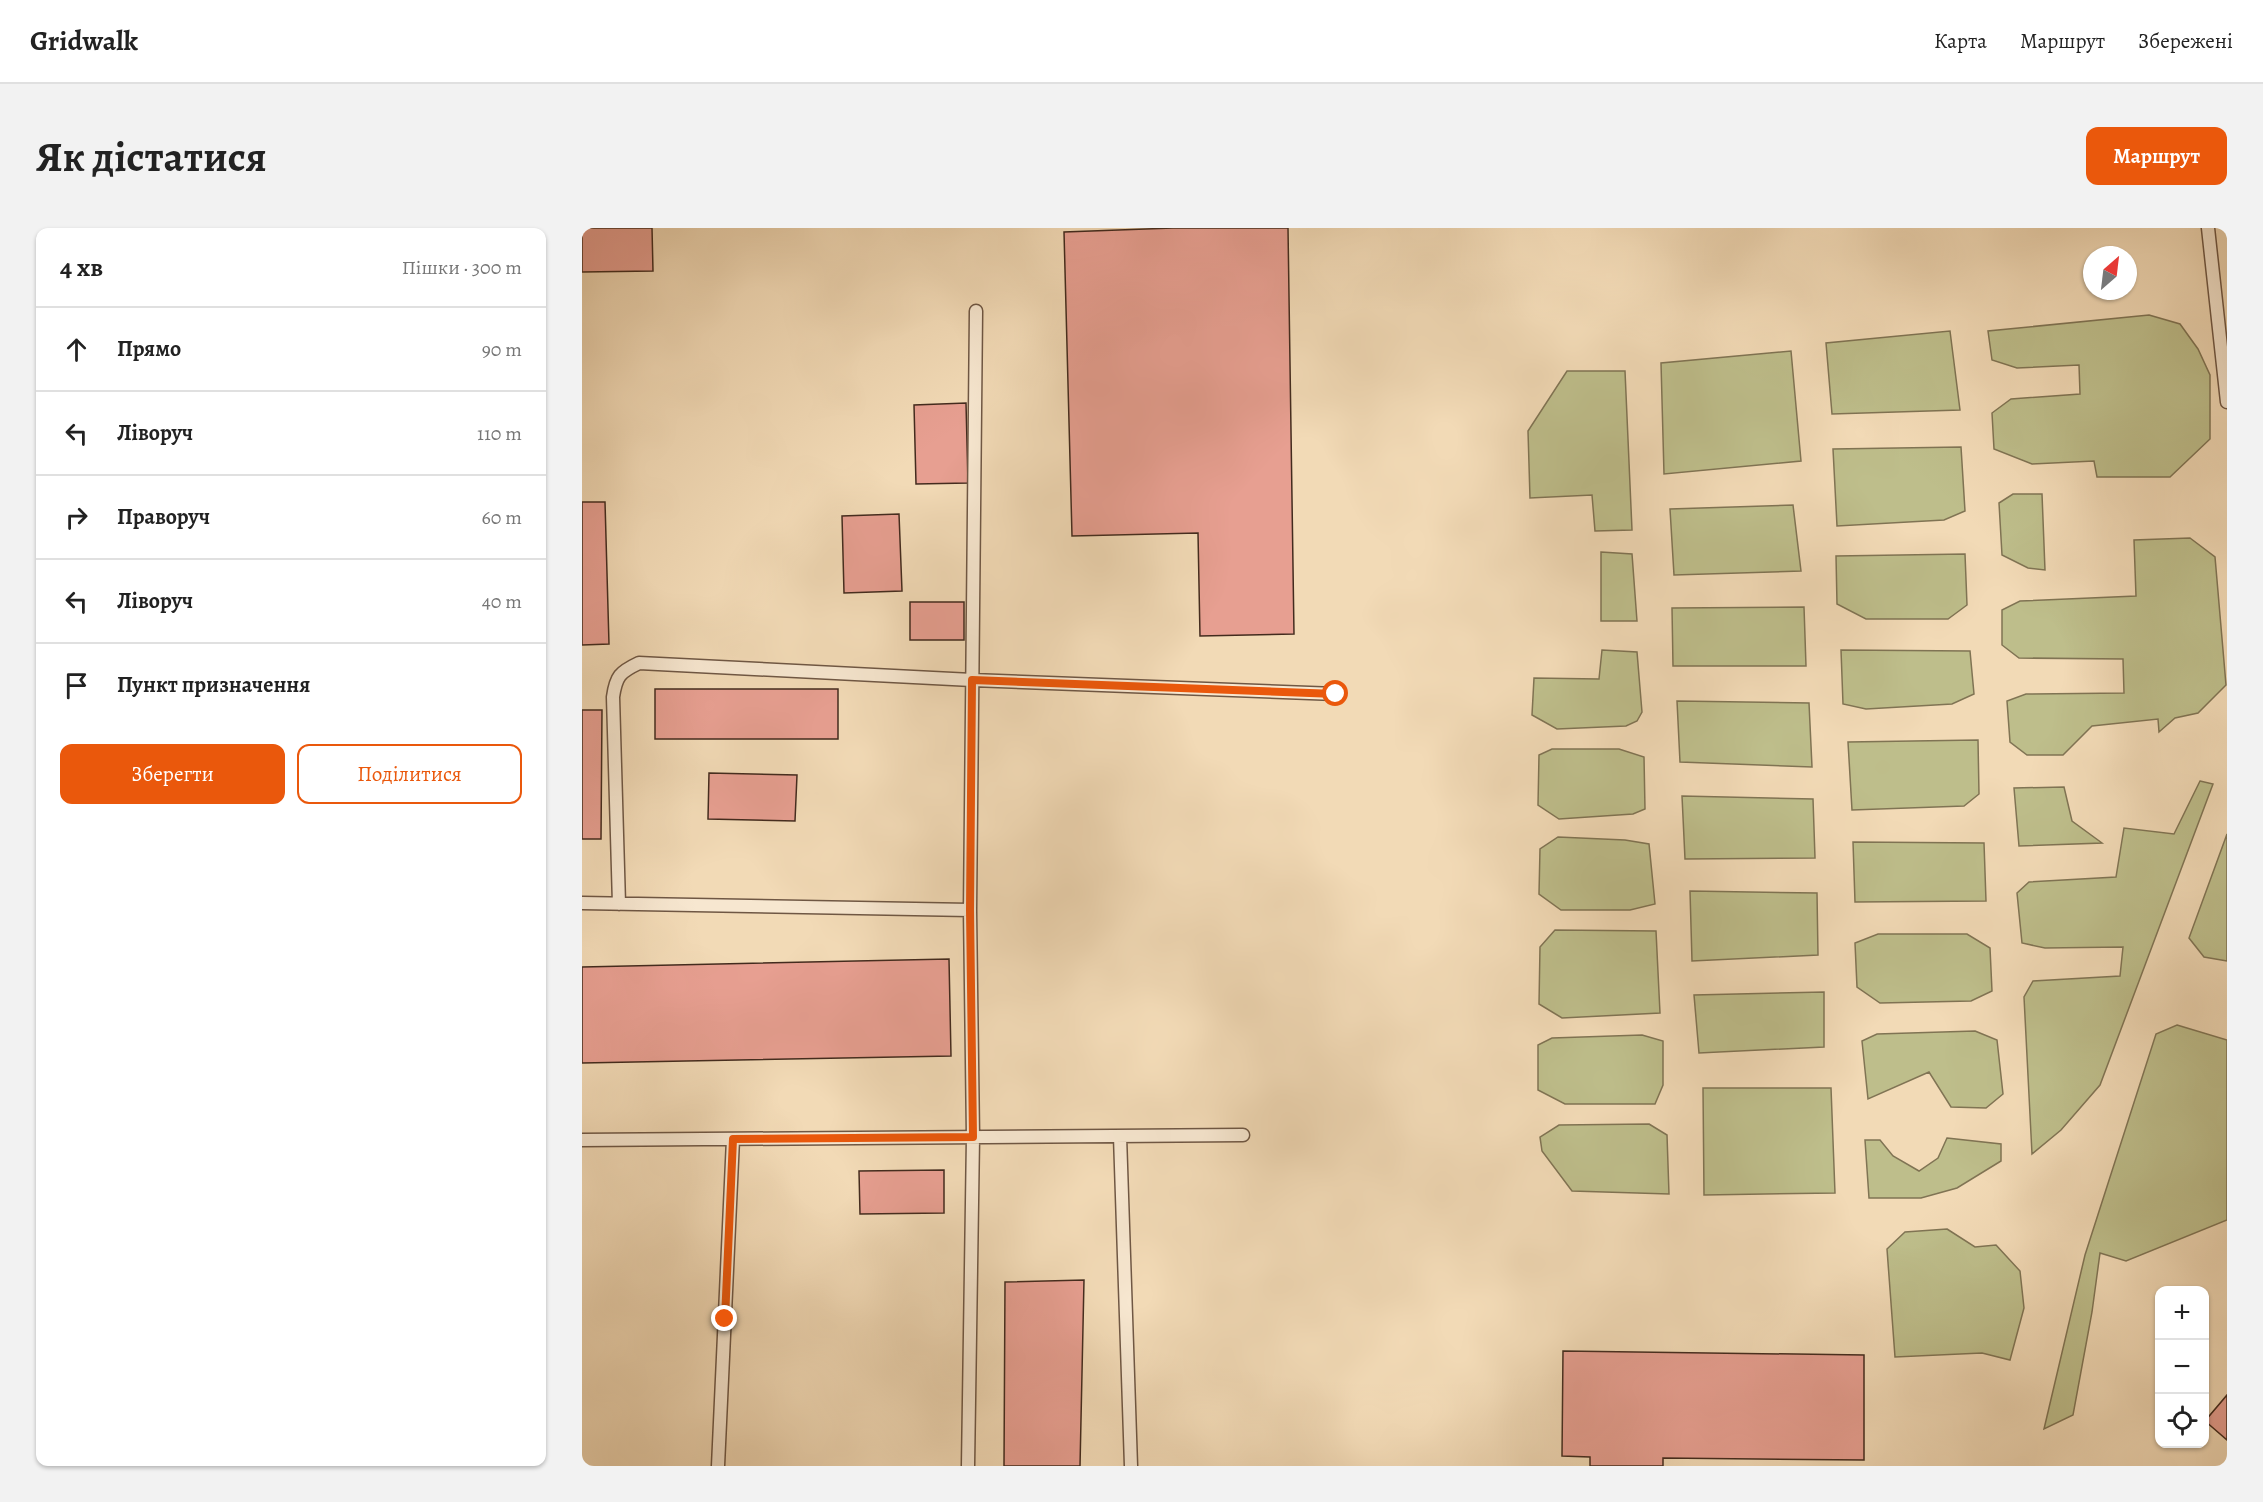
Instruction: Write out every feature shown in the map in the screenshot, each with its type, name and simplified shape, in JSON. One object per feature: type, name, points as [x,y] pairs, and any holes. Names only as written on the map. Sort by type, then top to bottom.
[{"type":"lane","points":[[2208,228],[2227,402]]},
{"type":"lane","points":[[968,1466],[973,1137],[970,910],[976,310]]},
{"type":"lane","points":[[619,904],[613,698],[615,683],[623,671],[639,663],[972,680],[1336,694]]},
{"type":"lane","points":[[582,903],[970,910]]},
{"type":"lane","points":[[582,1140],[1243,1135]]},
{"type":"lane","points":[[1120,1136],[1131,1466]]},
{"type":"lane","points":[[718,1466],[733,1139]]},
{"type":"green space","points":[[2149,315],[2180,324],[2198,349],[2210,375],[2210,439],[2170,477],[2097,477],[2094,461],[2032,464],[1994,449],[1992,413],[2011,399],[2080,394],[2079,365],[2017,368],[1992,360],[1988,331]]},
{"type":"green space","points":[[1950,331],[1960,410],[1832,414],[1826,343]]},
{"type":"green space","points":[[1791,351],[1801,461],[1664,474],[1661,363]]},
{"type":"green space","points":[[1567,371],[1625,371],[1632,530],[1595,531],[1592,495],[1530,498],[1528,431]]},
{"type":"green space","points":[[1961,447],[1965,511],[1944,520],[1837,526],[1833,449]]},
{"type":"green space","points":[[2013,494],[2042,494],[2045,570],[2028,568],[2002,555],[1999,503]]},
{"type":"green space","points":[[1793,505],[1801,571],[1674,575],[1670,509]]},
{"type":"green space","points":[[2190,538],[2215,557],[2226,685],[2198,713],[2175,718],[2159,732],[2158,719],[2092,726],[2063,755],[2027,755],[2010,742],[2007,701],[2026,694],[2124,693],[2123,659],[2019,658],[2002,645],[2002,610],[2020,601],[2136,596],[2134,540]]},
{"type":"green space","points":[[1601,552],[1632,554],[1637,621],[1601,621]]},
{"type":"green space","points":[[1965,554],[1967,605],[1948,619],[1866,619],[1837,604],[1836,556]]},
{"type":"green space","points":[[1804,607],[1806,666],[1673,666],[1672,608]]},
{"type":"green space","points":[[1602,650],[1637,652],[1642,712],[1637,721],[1626,726],[1557,729],[1532,715],[1534,678],[1599,679]]},
{"type":"green space","points":[[1841,650],[1970,651],[1974,694],[1952,704],[1866,709],[1843,704]]},
{"type":"green space","points":[[1677,701],[1809,703],[1812,767],[1680,762]]},
{"type":"green space","points":[[1978,740],[1979,794],[1964,806],[1852,810],[1848,742]]},
{"type":"green space","points":[[1552,749],[1619,749],[1644,757],[1645,809],[1633,814],[1559,819],[1538,805],[1539,755]]},
{"type":"green space","points":[[2200,781],[2213,784],[2100,1085],[2061,1130],[2032,1154],[2024,997],[2033,981],[2120,976],[2123,947],[2045,948],[2022,943],[2017,893],[2029,882],[2116,877],[2124,828],[2174,834]]},
{"type":"green space","points":[[2064,787],[2072,821],[2102,843],[2019,846],[2014,788]]},
{"type":"green space","points":[[1682,796],[1813,799],[1815,858],[1685,859]]},
{"type":"green space","points":[[2227,834],[2227,961],[2204,957],[2189,938]]},
{"type":"green space","points":[[1558,837],[1625,840],[1649,844],[1655,904],[1630,910],[1561,910],[1539,894],[1540,849]]},
{"type":"green space","points":[[1853,842],[1984,843],[1986,901],[1855,902]]},
{"type":"green space","points":[[1690,891],[1817,893],[1818,955],[1692,961]]},
{"type":"green space","points":[[1555,930],[1656,931],[1660,1013],[1562,1018],[1539,1004],[1540,947]]},
{"type":"green space","points":[[1878,934],[1967,934],[1990,948],[1992,991],[1971,1001],[1880,1003],[1857,987],[1855,943]]},
{"type":"green space","points":[[1824,992],[1824,1047],[1699,1053],[1694,995]]},
{"type":"green space","points":[[2177,1025],[2227,1040],[2227,1220],[2126,1261],[2100,1253],[2092,1312],[2073,1415],[2044,1429],[2085,1255],[2156,1034]]},
{"type":"green space","points":[[1975,1031],[1997,1040],[2003,1094],[1986,1108],[1951,1107],[1929,1072],[1868,1099],[1862,1041],[1877,1034]]},
{"type":"green space","points":[[1642,1035],[1663,1041],[1663,1085],[1655,1104],[1565,1104],[1538,1090],[1538,1045],[1552,1038]]},
{"type":"green space","points":[[1703,1088],[1831,1088],[1835,1193],[1704,1195]]},
{"type":"green space","points":[[1649,1124],[1667,1135],[1669,1194],[1572,1191],[1542,1151],[1540,1137],[1559,1125]]},
{"type":"green space","points":[[1947,1138],[2001,1144],[2001,1161],[1957,1188],[1921,1198],[1869,1198],[1865,1140],[1880,1140],[1893,1156],[1919,1171],[1938,1158]]},
{"type":"green space","points":[[1947,1229],[1975,1247],[1996,1245],[2020,1271],[2024,1308],[2010,1360],[1982,1353],[1895,1357],[1887,1249],[1905,1232]]},
{"type":"building","points":[[582,228],[652,228],[653,271],[582,272]]},
{"type":"building","points":[[1173,228],[1288,228],[1294,634],[1200,636],[1198,533],[1072,536],[1064,232]]},
{"type":"building","points":[[966,403],[968,483],[916,484],[914,405]]},
{"type":"building","points":[[582,502],[605,502],[609,644],[582,645]]},
{"type":"building","points":[[899,514],[902,591],[844,593],[842,516]]},
{"type":"building","points":[[910,602],[964,602],[964,640],[910,640]]},
{"type":"building","points":[[655,689],[838,689],[838,739],[655,739]]},
{"type":"building","points":[[582,710],[602,710],[601,839],[582,839]]},
{"type":"building","points":[[709,773],[797,775],[795,821],[708,819]]},
{"type":"building","points":[[949,959],[951,1056],[582,1063],[582,967]]},
{"type":"building","points":[[944,1170],[944,1213],[860,1214],[859,1171]]},
{"type":"building","points":[[1084,1280],[1080,1466],[1004,1466],[1005,1282]]},
{"type":"building","points":[[1563,1351],[1864,1355],[1864,1460],[1663,1458],[1663,1466],[1590,1466],[1590,1457],[1562,1456]]},
{"type":"building","points":[[2227,1395],[2227,1440],[2209,1424],[2209,1416]]},
{"type":"route","points":[[725,1319],[733,1139],[973,1137],[970,910],[972,680],[1336,694]]}]
